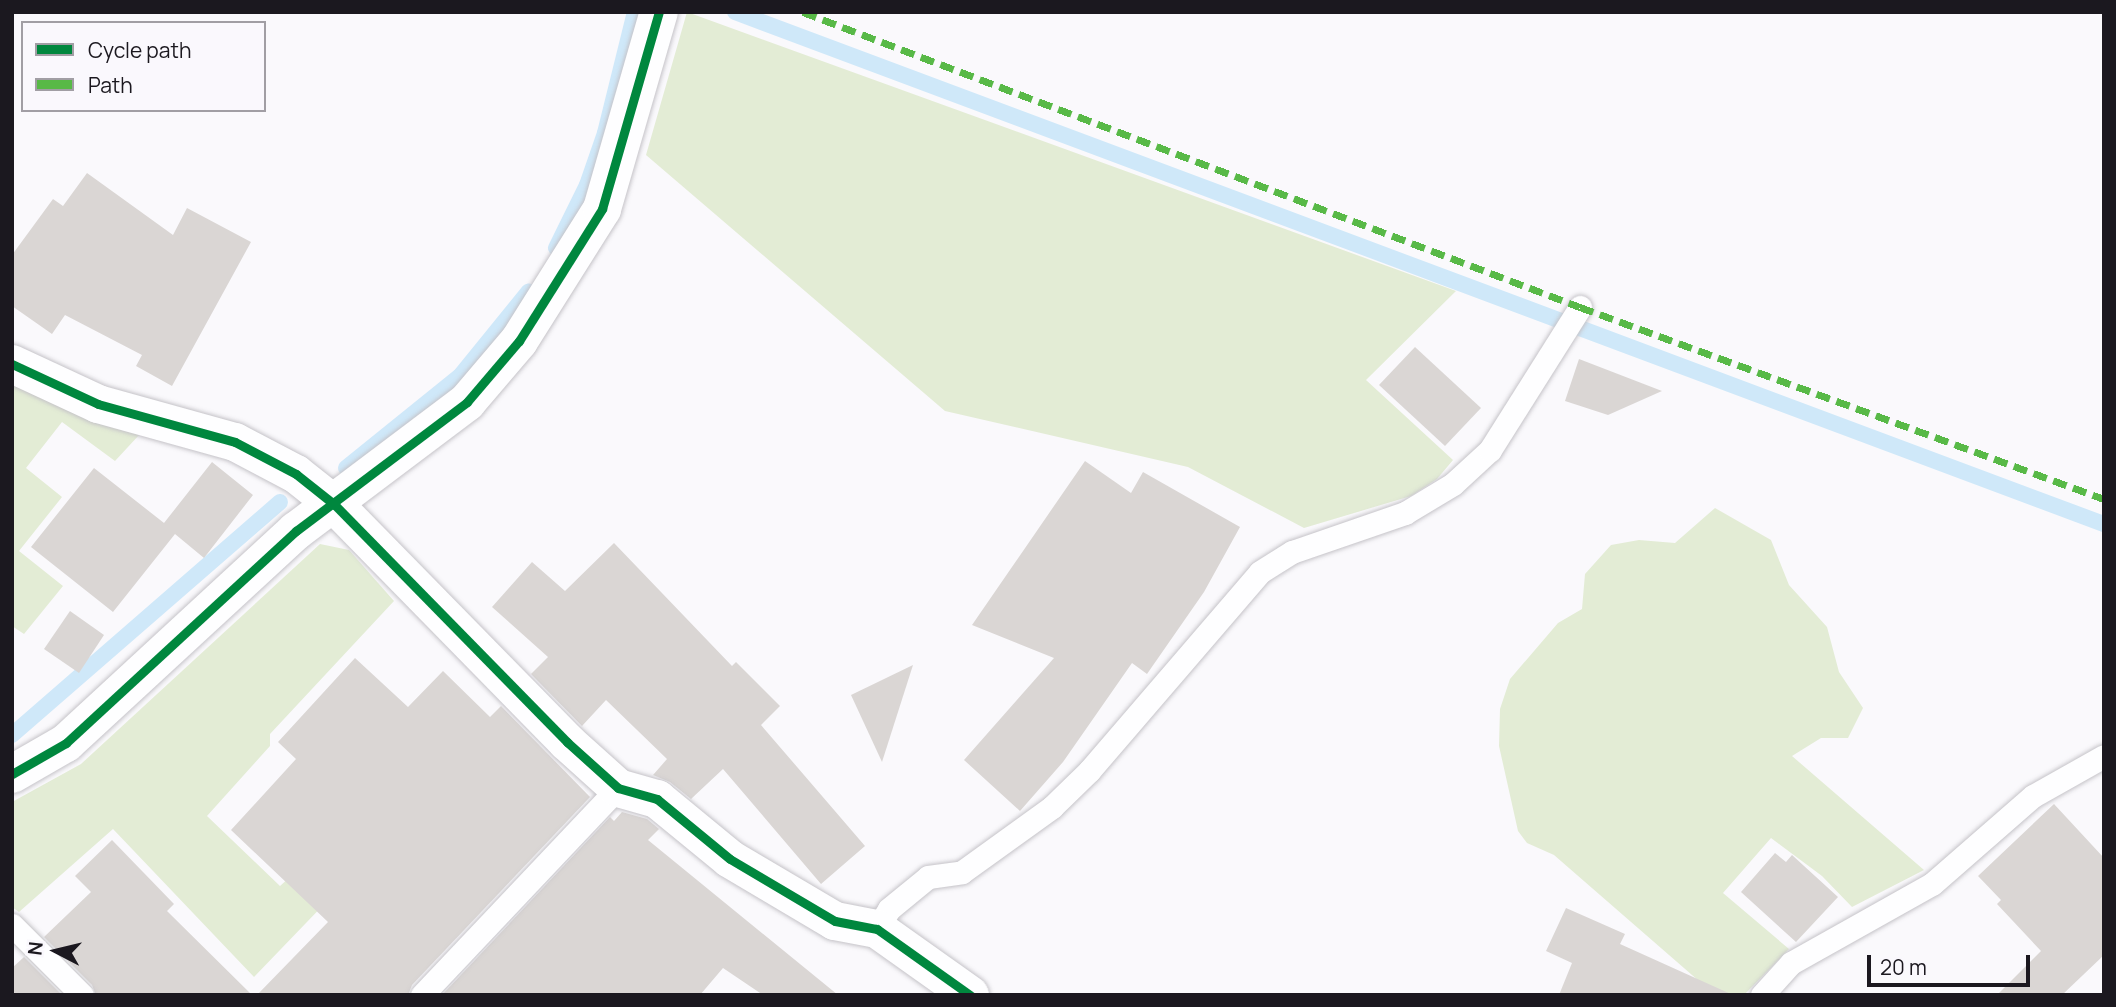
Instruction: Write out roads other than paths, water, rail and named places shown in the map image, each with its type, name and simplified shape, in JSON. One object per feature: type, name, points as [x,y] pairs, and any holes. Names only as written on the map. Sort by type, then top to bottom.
[{"type":"street","points":[[12,774],[66,743],[296,531],[335,505],[467,402],[519,341],[565,272],[602,209],[659,12]]},
{"type":"street","points":[[12,364],[98,404],[235,442],[296,474],[335,505],[567,742],[618,788],[657,799],[730,859],[835,921],[877,929],[970,995]]},
{"type":"lane","points":[[877,929],[889,909],[928,877],[962,872],[1052,807],[1089,771],[1260,572],[1292,552],[1405,513],[1453,484],[1490,450],[1580,307]]},
{"type":"lane","points":[[1762,995],[1791,963],[1931,884],[2033,796],[2104,756]]},
{"type":"lane","points":[[422,995],[618,788]]},
{"type":"lane","points":[[12,925],[82,995]]},
{"type":"waterway","points":[[556,248],[587,185],[605,133],[635,12]]},
{"type":"waterway","points":[[735,12],[2104,524]]},
{"type":"waterway","points":[[346,468],[460,376],[529,291]]},
{"type":"waterway","points":[[12,735],[280,502]]}]
